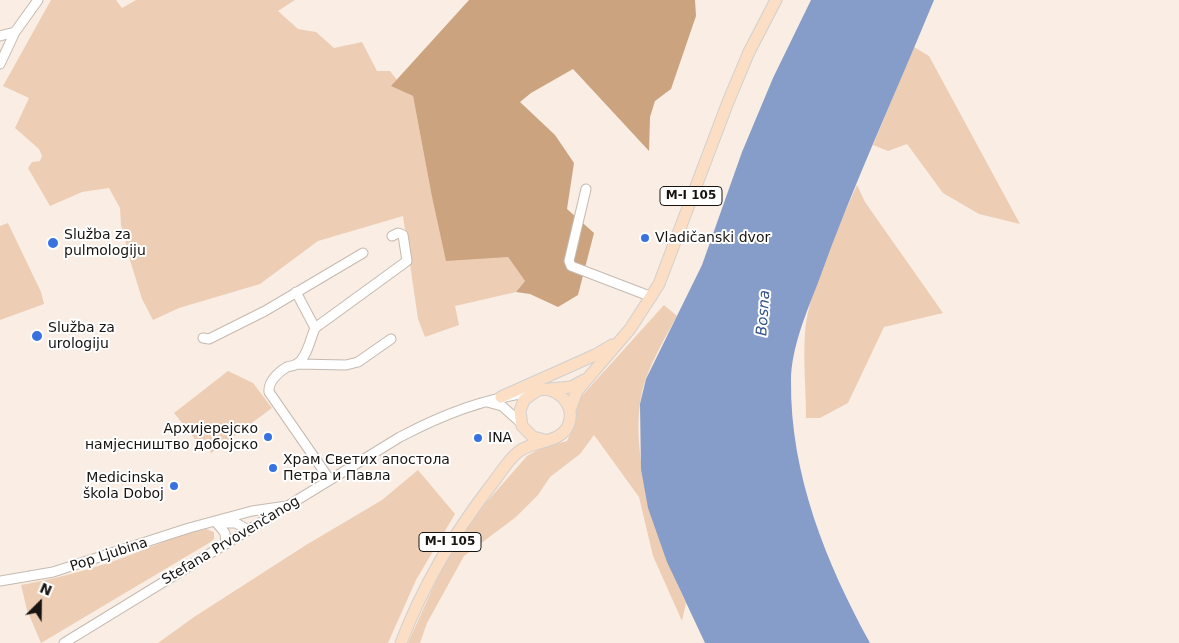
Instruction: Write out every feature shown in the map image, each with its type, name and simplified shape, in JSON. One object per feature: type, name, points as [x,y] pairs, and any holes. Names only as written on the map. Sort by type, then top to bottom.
[{"type":"main road","name":"M-I 105","points":[[401,643],[410,618],[444,551],[480,499],[518,452],[561,434],[565,430],[569,423],[570,410],[577,392],[620,340],[652,297],[665,270],[728,102],[749,52],[776,0]]},
{"type":"main road","points":[[501,397],[595,355],[620,340]]},
{"type":"main road","name":"M-I 105","points":[[532,392],[571,387],[586,379]]},
{"type":"main road","points":[[550,390],[565,399],[570,410]]},
{"type":"main road","points":[[518,452],[521,406],[532,392]]},
{"type":"main road","points":[[521,424],[533,437],[548,440]]},
{"type":"street","points":[[0,64],[16,32],[38,0]]},
{"type":"street","points":[[0,36],[16,32]]},
{"type":"street","points":[[586,189],[569,261],[571,266],[652,297]]},
{"type":"street","points":[[298,364],[315,328],[406,261],[403,235],[398,233],[392,236]]},
{"type":"street","points":[[203,338],[209,339],[248,321],[363,253]]},
{"type":"street","points":[[296,292],[315,328]]},
{"type":"street","points":[[330,480],[270,392],[270,383],[285,368],[298,364],[346,365],[358,362],[391,339]]},
{"type":"street","name":"Stefana Prvovenčanog","points":[[64,643],[400,437],[438,418],[480,402],[532,392]]},
{"type":"street","points":[[480,402],[502,406],[521,424]]},
{"type":"street","name":"Pop Ljubina","points":[[0,581],[69,568],[189,528],[252,511],[289,506]]},
{"type":"street","points":[[216,522],[236,523],[248,530]]},
{"type":"street","points":[[216,522],[225,533],[226,544]]},
{"type":"shaded area","points":[[51,0],[116,0],[122,8],[136,0],[295,0],[278,11],[298,29],[316,32],[334,48],[362,42],[377,71],[390,71],[397,80],[392,86],[413,96],[431,192],[508,257],[525,281],[516,292],[455,306],[459,325],[425,337],[418,319],[403,216],[318,241],[260,284],[179,308],[153,320],[142,299],[130,260],[121,225],[120,208],[109,188],[82,192],[50,206],[28,168],[32,162],[40,161],[42,156],[39,149],[15,128],[29,98],[3,86]]},
{"type":"shaded area","points":[[469,0],[695,0],[696,16],[671,89],[655,101],[650,117],[649,151],[573,69],[531,93],[520,102],[555,135],[574,163],[567,209],[594,233],[578,295],[558,307],[530,294],[516,292],[525,281],[508,257],[446,261],[413,96],[391,86]]},
{"type":"shaded area","points":[[914,47],[929,56],[1020,224],[979,214],[943,193],[907,144],[888,151],[873,145]]},
{"type":"shaded area","points":[[857,185],[865,202],[943,313],[884,327],[848,403],[820,418],[806,418],[804,354],[807,316],[825,258]]},
{"type":"shaded area","points":[[8,223],[41,292],[44,304],[0,320],[0,226]]},
{"type":"shaded area","points":[[664,305],[677,316],[656,354],[646,378],[640,404],[639,432],[641,462],[655,523],[675,579],[686,603],[682,621],[653,556],[639,497],[594,435],[580,454],[550,477],[538,495],[516,517],[464,556],[427,623],[420,643],[408,643],[445,561],[477,513],[527,456],[541,448],[567,441],[575,423],[576,406],[580,398]]},
{"type":"shaded area","points":[[228,371],[253,383],[272,408],[211,453],[208,446],[202,448],[174,413]]},
{"type":"shaded area","points":[[418,470],[455,514],[416,580],[388,643],[158,643],[194,617],[306,545],[382,500]]},
{"type":"shaded area","points":[[206,529],[214,532],[214,539],[209,543],[41,643],[27,610],[21,585],[89,569]]},
{"type":"water","name":"Bosna","points":[[811,0],[934,0],[832,245],[800,330],[792,368],[792,416],[804,484],[825,549],[870,643],[705,643],[667,562],[648,508],[641,469],[640,404],[646,379],[702,265],[742,152],[773,78]]},
{"type":"place","name":"Vladičanski dvor","points":[[645,238]]},
{"type":"place","name":"Služba za pulmologiju","points":[[53,243]]},
{"type":"place","name":"Služba za urologiju","points":[[37,336]]},
{"type":"place","name":"Архијерејско намјесништво добојско","points":[[268,437]]},
{"type":"place","name":"INA","points":[[478,438]]},
{"type":"place","name":"Храм Светих апостола Петра и Павла","points":[[273,468]]},
{"type":"place","name":"Medicinska škola Doboj","points":[[174,486]]}]
